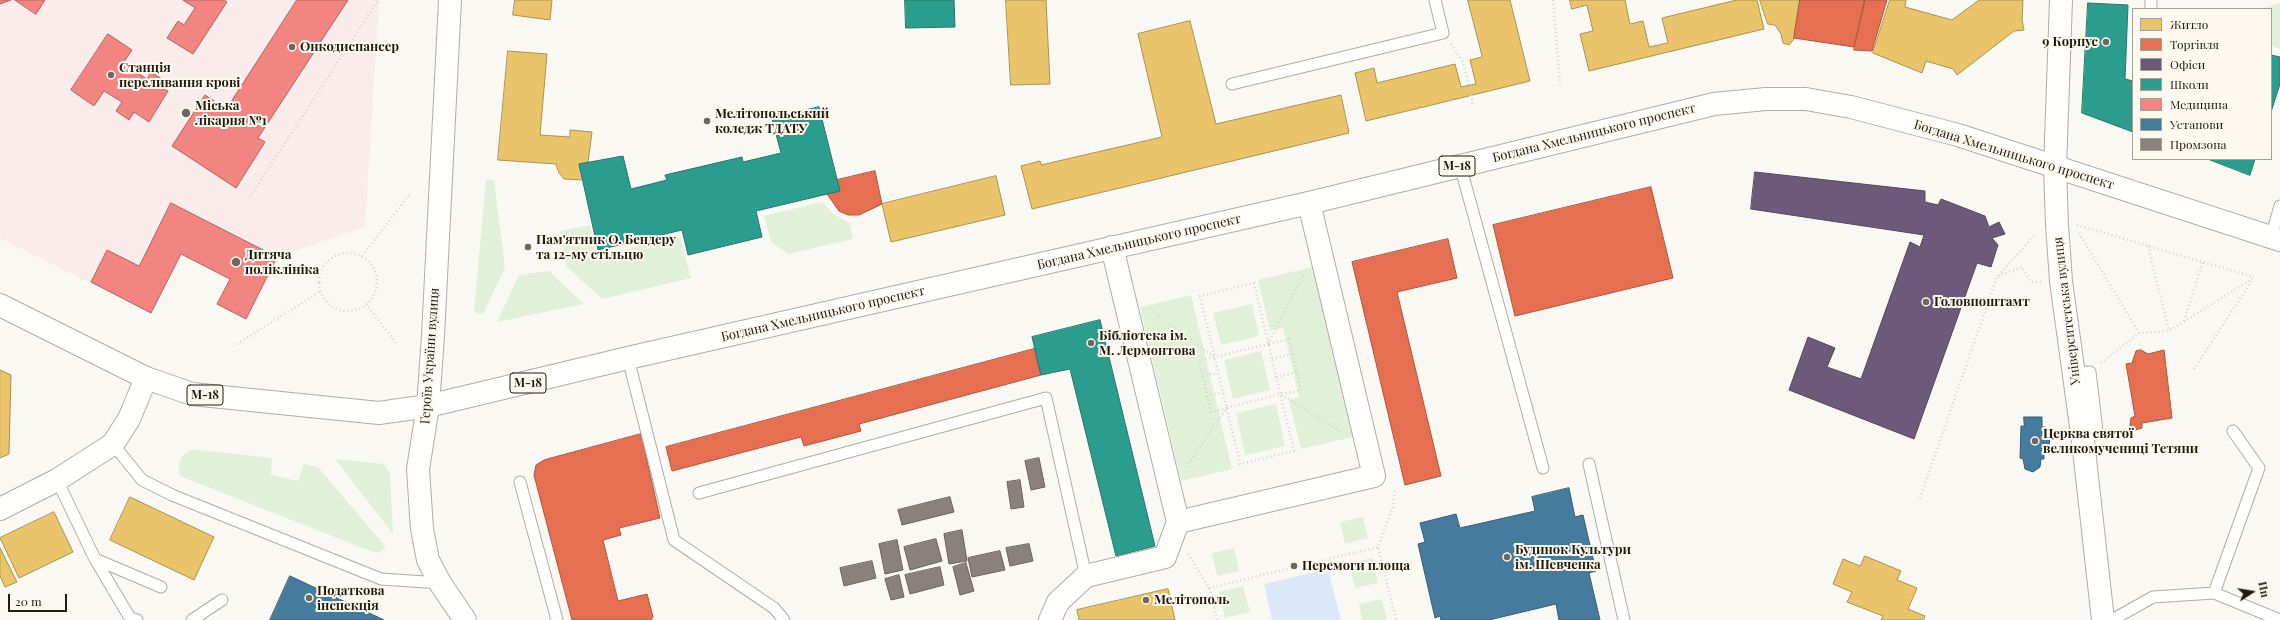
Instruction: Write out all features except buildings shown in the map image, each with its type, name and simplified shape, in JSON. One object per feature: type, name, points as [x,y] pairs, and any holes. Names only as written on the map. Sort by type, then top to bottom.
[{"type":"main road","name":"Героїв України вулиця","points":[[450,0],[428,406],[418,469],[422,529],[428,560],[440,583],[463,619]]},
{"type":"main road","name":"Героїв України вулиця","points":[[445,82],[455,0]]},
{"type":"main road","name":"Університетська вулиця","points":[[2061,0],[2055,168],[2061,281],[2082,373],[2083,441],[2103,620]]},
{"type":"main road","name":"Богдана Хмельницького проспект","points":[[0,305],[146,378],[192,394],[379,413],[428,406],[628,358],[1309,203],[1714,104],[1766,99],[1806,99],[1851,107],[1958,135],[2055,168],[2275,238]]},
{"type":"main road","points":[[1178,522],[1374,476],[1309,203]]},
{"type":"main road","points":[[1050,620],[1058,602],[1086,576],[1165,557],[1178,522],[1112,247]]},
{"type":"main road","points":[[0,509],[57,480],[113,444],[129,419],[146,378]]},
{"type":"lane","points":[[1232,84],[1443,33],[1435,0]]},
{"type":"lane","points":[[1460,165],[1543,468]]},
{"type":"lane","points":[[2275,238],[2280,206]]},
{"type":"lane","points":[[628,358],[674,540],[774,608],[784,620]]},
{"type":"lane","points":[[698,492],[1046,398],[1086,576]]},
{"type":"lane","points":[[2214,593],[2259,468],[2233,432]]},
{"type":"lane","points":[[113,444],[142,480],[172,495],[381,579],[440,583]]},
{"type":"lane","points":[[1589,464],[1624,620]]},
{"type":"lane","points":[[57,480],[95,559],[130,618],[137,620]]},
{"type":"lane","points":[[520,482],[557,620]]},
{"type":"lane","points":[[95,559],[161,587]]},
{"type":"lane","points":[[2112,620],[2153,597],[2214,593],[2280,620]]},
{"type":"lane","points":[[192,620],[222,600]]},
{"type":"path","points":[[250,197],[378,0]]},
{"type":"path","points":[[1553,0],[1560,84]]},
{"type":"path","points":[[1443,33],[1463,62],[1469,85]]},
{"type":"path","points":[[1471,95],[1473,106]]},
{"type":"path","points":[[362,256],[410,194]]},
{"type":"path","points":[[2139,333],[2074,224],[2255,277]]},
{"type":"path","points":[[1920,498],[1997,277],[2038,232]]},
{"type":"path","points":[[1268,344],[1319,246]]},
{"type":"path","points":[[2148,246],[2169,331]]},
{"type":"path","points":[[343,253],[353,253],[362,256],[374,269],[377,278],[374,295],[366,304],[354,310],[338,308],[328,301],[321,291],[321,272],[326,263],[334,256],[343,253]]},
{"type":"path","points":[[2184,322],[2203,262]]},
{"type":"path","points":[[1997,277],[2022,268],[2031,282],[2061,281]]},
{"type":"path","points":[[2082,373],[2139,333],[2169,331],[2255,277]]},
{"type":"path","points":[[2194,369],[2255,277]]},
{"type":"path","points":[[1254,283],[1268,344],[1294,451],[1240,464],[1200,296],[1254,283]]},
{"type":"path","points":[[237,344],[321,291]]},
{"type":"path","points":[[1123,291],[1214,357]]},
{"type":"path","points":[[366,304],[397,344]]},
{"type":"path","points":[[1289,339],[1301,390],[1211,412],[1199,360],[1268,344],[1289,339]]},
{"type":"path","points":[[1272,359],[1292,354]]},
{"type":"path","points":[[1276,377],[1297,372]]},
{"type":"path","points":[[1202,376],[1218,373]]},
{"type":"path","points":[[1207,396],[1223,392]]},
{"type":"path","points":[[1280,394],[1366,446]]},
{"type":"path","points":[[1170,490],[1226,408]]},
{"type":"path","points":[[1395,491],[1393,507],[1378,547],[1396,620]]},
{"type":"path","points":[[1209,588],[1378,547]]},
{"type":"path","points":[[1190,556],[1209,588],[1216,620]]},
{"type":"shaded area","name":"Міська лікарня №1","points":[[0,0],[379,0],[365,227],[277,257],[246,319],[217,304],[230,279],[181,254],[151,313],[0,238]]},
{"type":"green space","points":[[2280,3],[2280,49],[2272,46],[2272,8],[2263,8]]},
{"type":"green space","points":[[486,179],[494,180],[505,268],[483,314],[474,312]]},
{"type":"green space","points":[[822,202],[833,214],[850,223],[853,239],[788,254],[771,242],[764,216]]},
{"type":"green space","points":[[590,225],[597,256],[680,237],[691,278],[602,299],[566,266],[560,231]]},
{"type":"green space","points":[[1313,267],[1353,437],[1301,449],[1289,400],[1299,397],[1283,328],[1270,331],[1258,280]]},
{"type":"green space","points":[[549,271],[584,304],[497,322],[519,275]]},
{"type":"green space","points":[[1191,295],[1232,469],[1181,481],[1140,307]]},
{"type":"green space","points":[[1252,304],[1259,336],[1221,345],[1213,313]]},
{"type":"green space","points":[[1261,351],[1270,390],[1233,399],[1224,360]]},
{"type":"green space","points":[[1276,404],[1285,446],[1245,455],[1236,413]]},
{"type":"green space","points":[[191,449],[272,458],[271,475],[298,481],[304,464],[318,467],[386,547],[379,553],[370,551],[180,476],[180,460],[184,454]]},
{"type":"green space","points":[[335,459],[384,464],[390,474],[393,534]]},
{"type":"green space","points":[[1363,517],[1368,538],[1345,544],[1340,522]]},
{"type":"green space","points":[[1234,548],[1239,571],[1217,576],[1212,553]]},
{"type":"green space","points":[[1373,558],[1378,583],[1355,588],[1349,563]]},
{"type":"green space","points":[[1243,586],[1250,612],[1225,618],[1219,592]]},
{"type":"green space","points":[[1382,599],[1387,620],[1362,620],[1359,604]]},
{"type":"water","points":[[1328,569],[1341,620],[1272,620],[1264,584]]},
{"type":"place","name":"9 Корпус","points":[[2106,42]]},
{"type":"place","name":"Онкодиспансер","points":[[292,47]]},
{"type":"place","name":"Станція переливання крові","points":[[111,75]]},
{"type":"place","name":"Міська лікарня №1","points":[[186,113]]},
{"type":"place","name":"Мелітопольський коледж ТДАТУ","points":[[707,121]]},
{"type":"place","name":"Пам'ятник О. Бендеру та 12-му стільцю","points":[[528,247]]},
{"type":"place","name":"Дитяча поліклініка","points":[[236,262]]},
{"type":"place","name":"Головпоштамт","points":[[1926,302]]},
{"type":"place","name":"Бібліотека ім. М. Лермонтова","points":[[1091,343]]},
{"type":"place","name":"Церква святої великомучениці Тетяни","points":[[2035,441]]},
{"type":"place","name":"Будинок Культури ім. Шевченка","points":[[1507,557]]},
{"type":"place","name":"Перемоги площа","points":[[1294,566]]},
{"type":"place","name":"Податкова інспекція","points":[[309,598]]},
{"type":"place","name":"Мелітополь","points":[[1146,600]]}]
